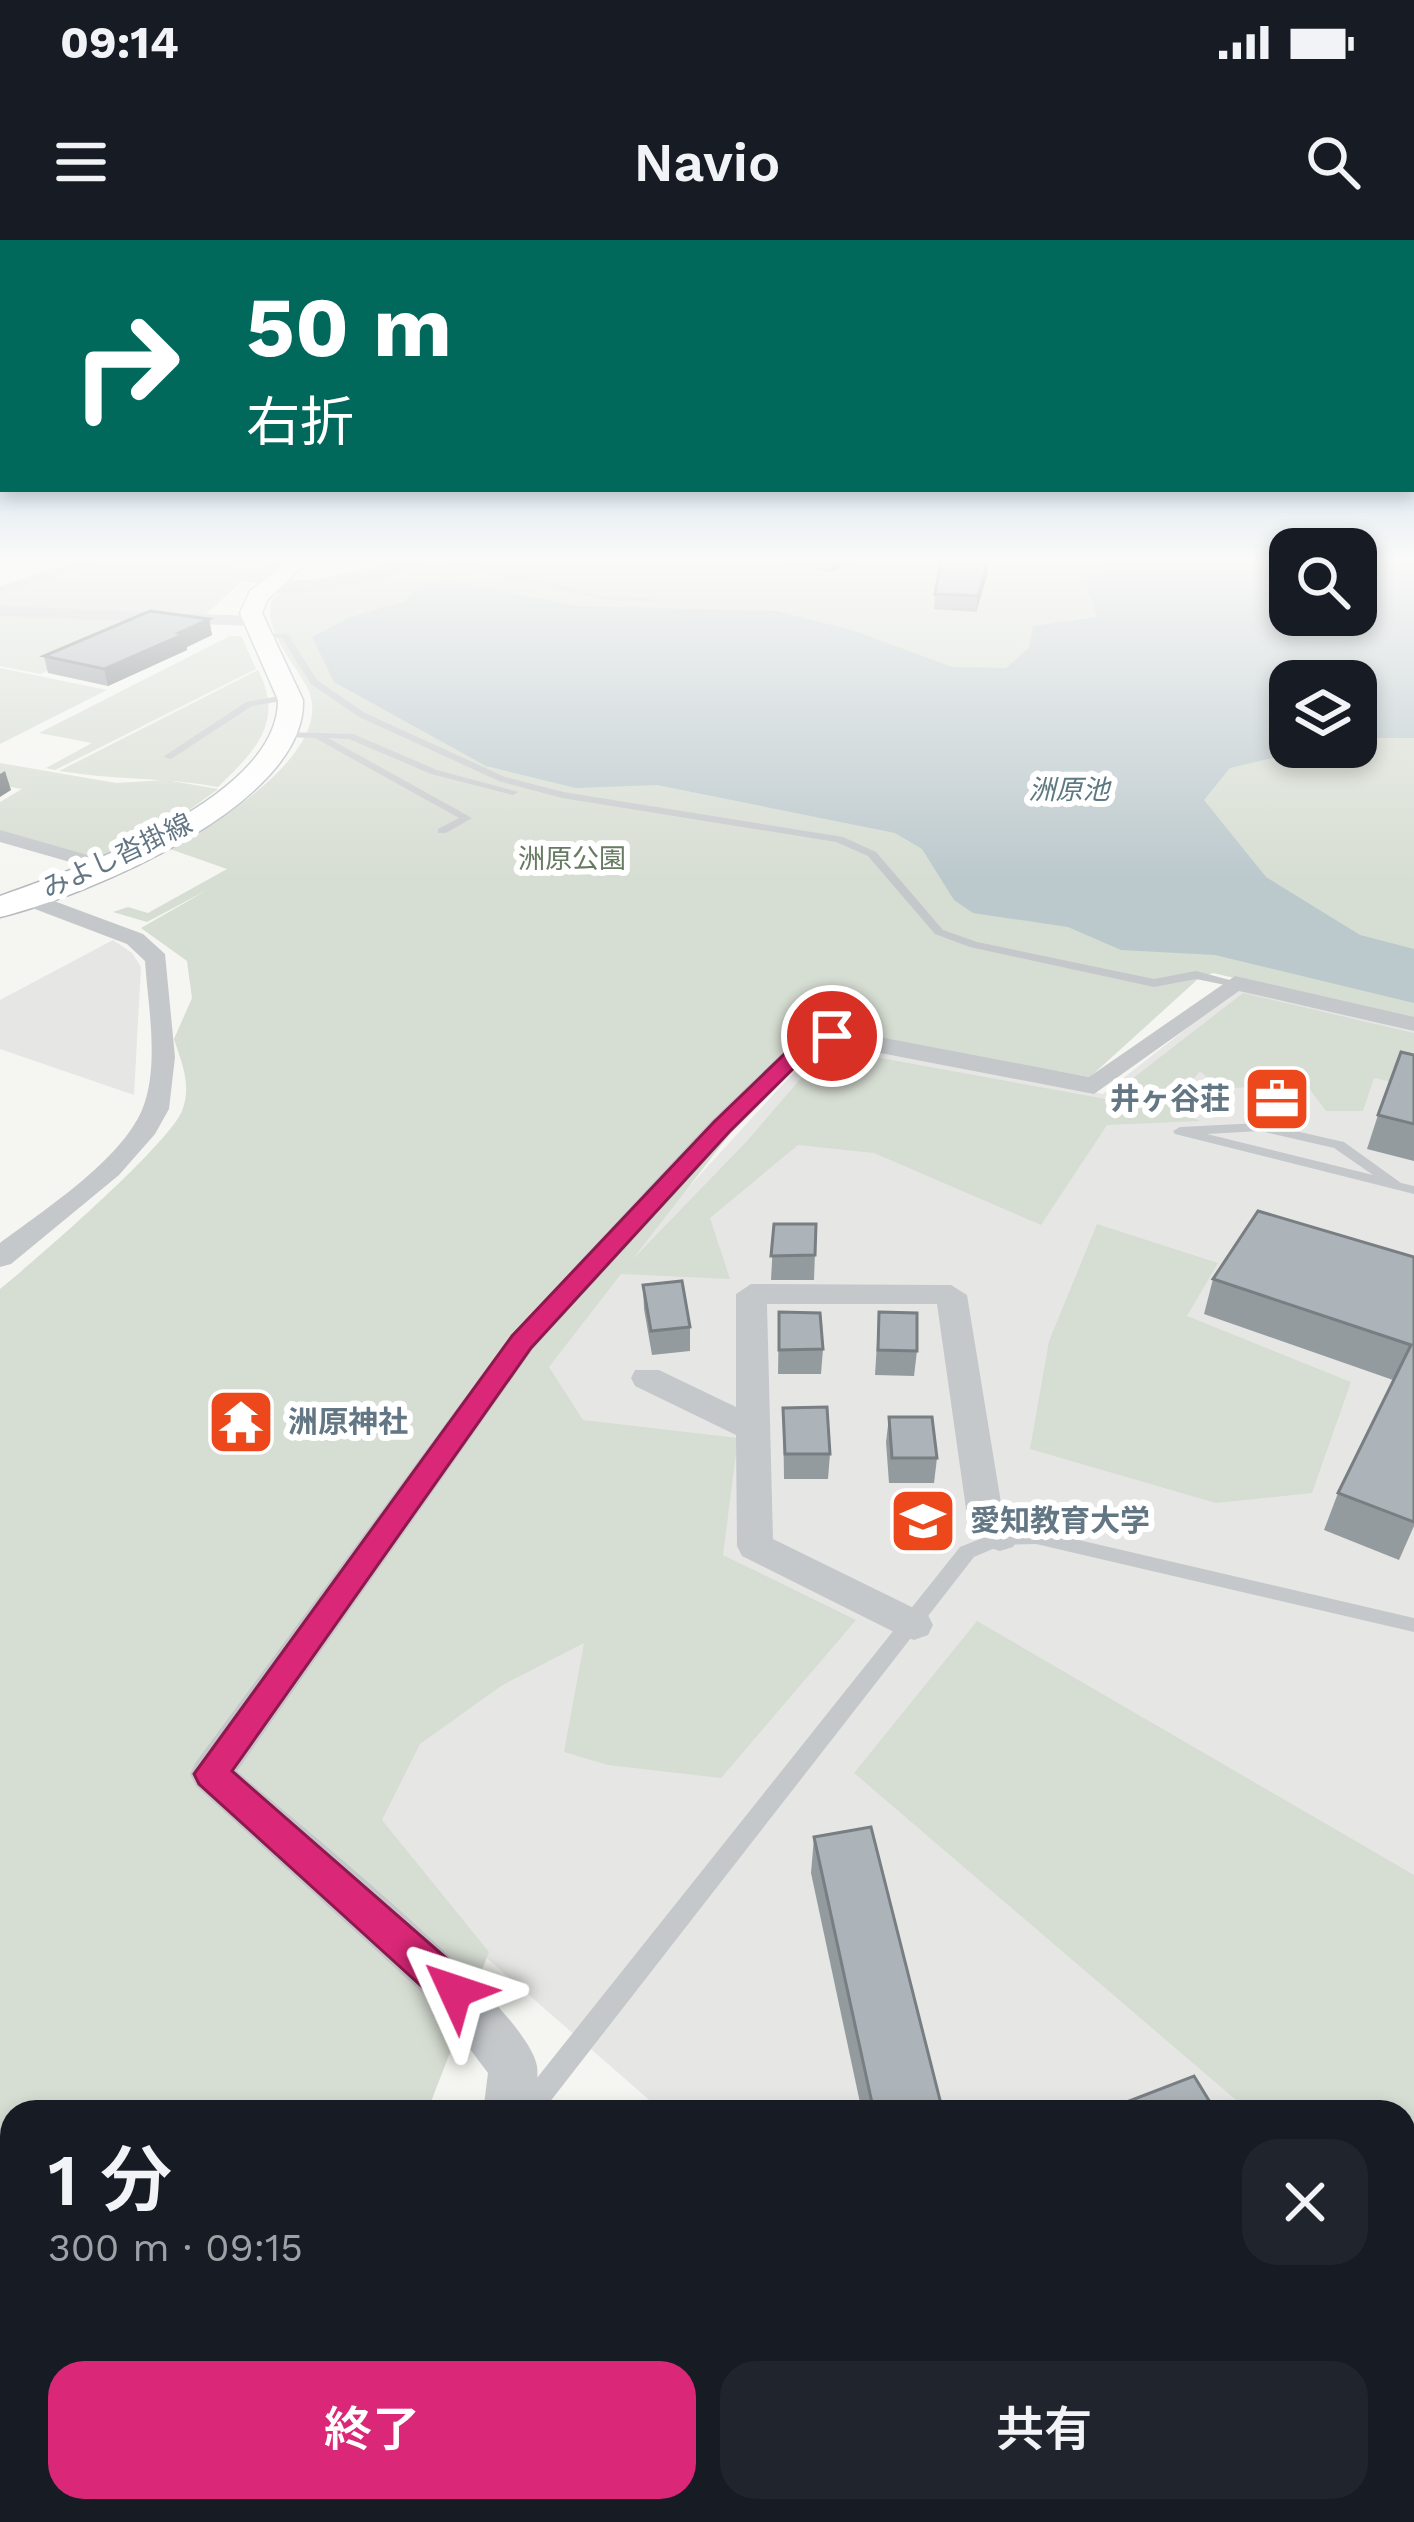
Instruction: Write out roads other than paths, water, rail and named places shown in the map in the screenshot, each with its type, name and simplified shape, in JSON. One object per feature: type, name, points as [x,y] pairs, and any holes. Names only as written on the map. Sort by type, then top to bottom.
[{"type":"main road","points":[[276,668],[291,697],[285,735]]},
{"type":"main road","name":"みよし沓掛線","points":[[14,902],[105,866],[217,806],[262,767],[285,735]]},
{"type":"street","points":[[0,836],[105,866]]},
{"type":"street","points":[[0,1258],[114,1166],[158,1106],[161,1016],[157,959],[135,938],[14,902]]},
{"type":"street","points":[[509,2100],[513,2067],[455,1991],[211,1774],[522,1342],[807,1043],[832,1036],[1094,1086],[1235,983],[1414,1024]]},
{"type":"street","points":[[914,1625],[755,1546],[751,1294],[951,1295],[984,1509],[1000,1538]]},
{"type":"street","points":[[647,1378],[753,1429]]},
{"type":"lane","points":[[305,668],[314,682],[362,715],[502,779],[562,795],[839,839],[872,854],[938,932],[974,945],[1154,983],[1196,976],[1235,983]]},
{"type":"lane","points":[[168,757],[249,704],[291,697]]},
{"type":"lane","points":[[285,735],[350,736],[434,772],[524,794],[562,795]]},
{"type":"lane","points":[[316,736],[467,818],[442,831]]},
{"type":"lane","points":[[962,960],[974,945]]},
{"type":"lane","points":[[1140,996],[1154,983]]},
{"type":"lane","points":[[1396,1186],[1339,1145],[1260,1127],[1180,1131],[1288,1159],[1396,1186],[1414,1190]]},
{"type":"lane","points":[[536,2100],[968,1552],[1000,1538],[1036,1537],[1414,1625]]},
{"type":"water","name":"洲原池","points":[[327,668],[1269,668],[1269,759],[1230,768],[1204,800],[1266,877],[1360,935],[1414,949],[1414,1003],[1215,955],[1121,950],[1068,927],[973,913],[954,900],[922,849],[895,833],[657,785],[576,788],[486,766],[334,682]]},
{"type":"water","name":"洲原池","points":[[1377,668],[1414,668],[1414,738],[1377,738]]},
{"type":"place","name":"井ヶ谷荘","points":[[1277,1099]]},
{"type":"place","name":"洲原神社","points":[[241,1422]]},
{"type":"place","name":"愛知教育大学","points":[[923,1521]]},
{"type":"park label","name":"洲原公園","points":[[572,859]]}]
